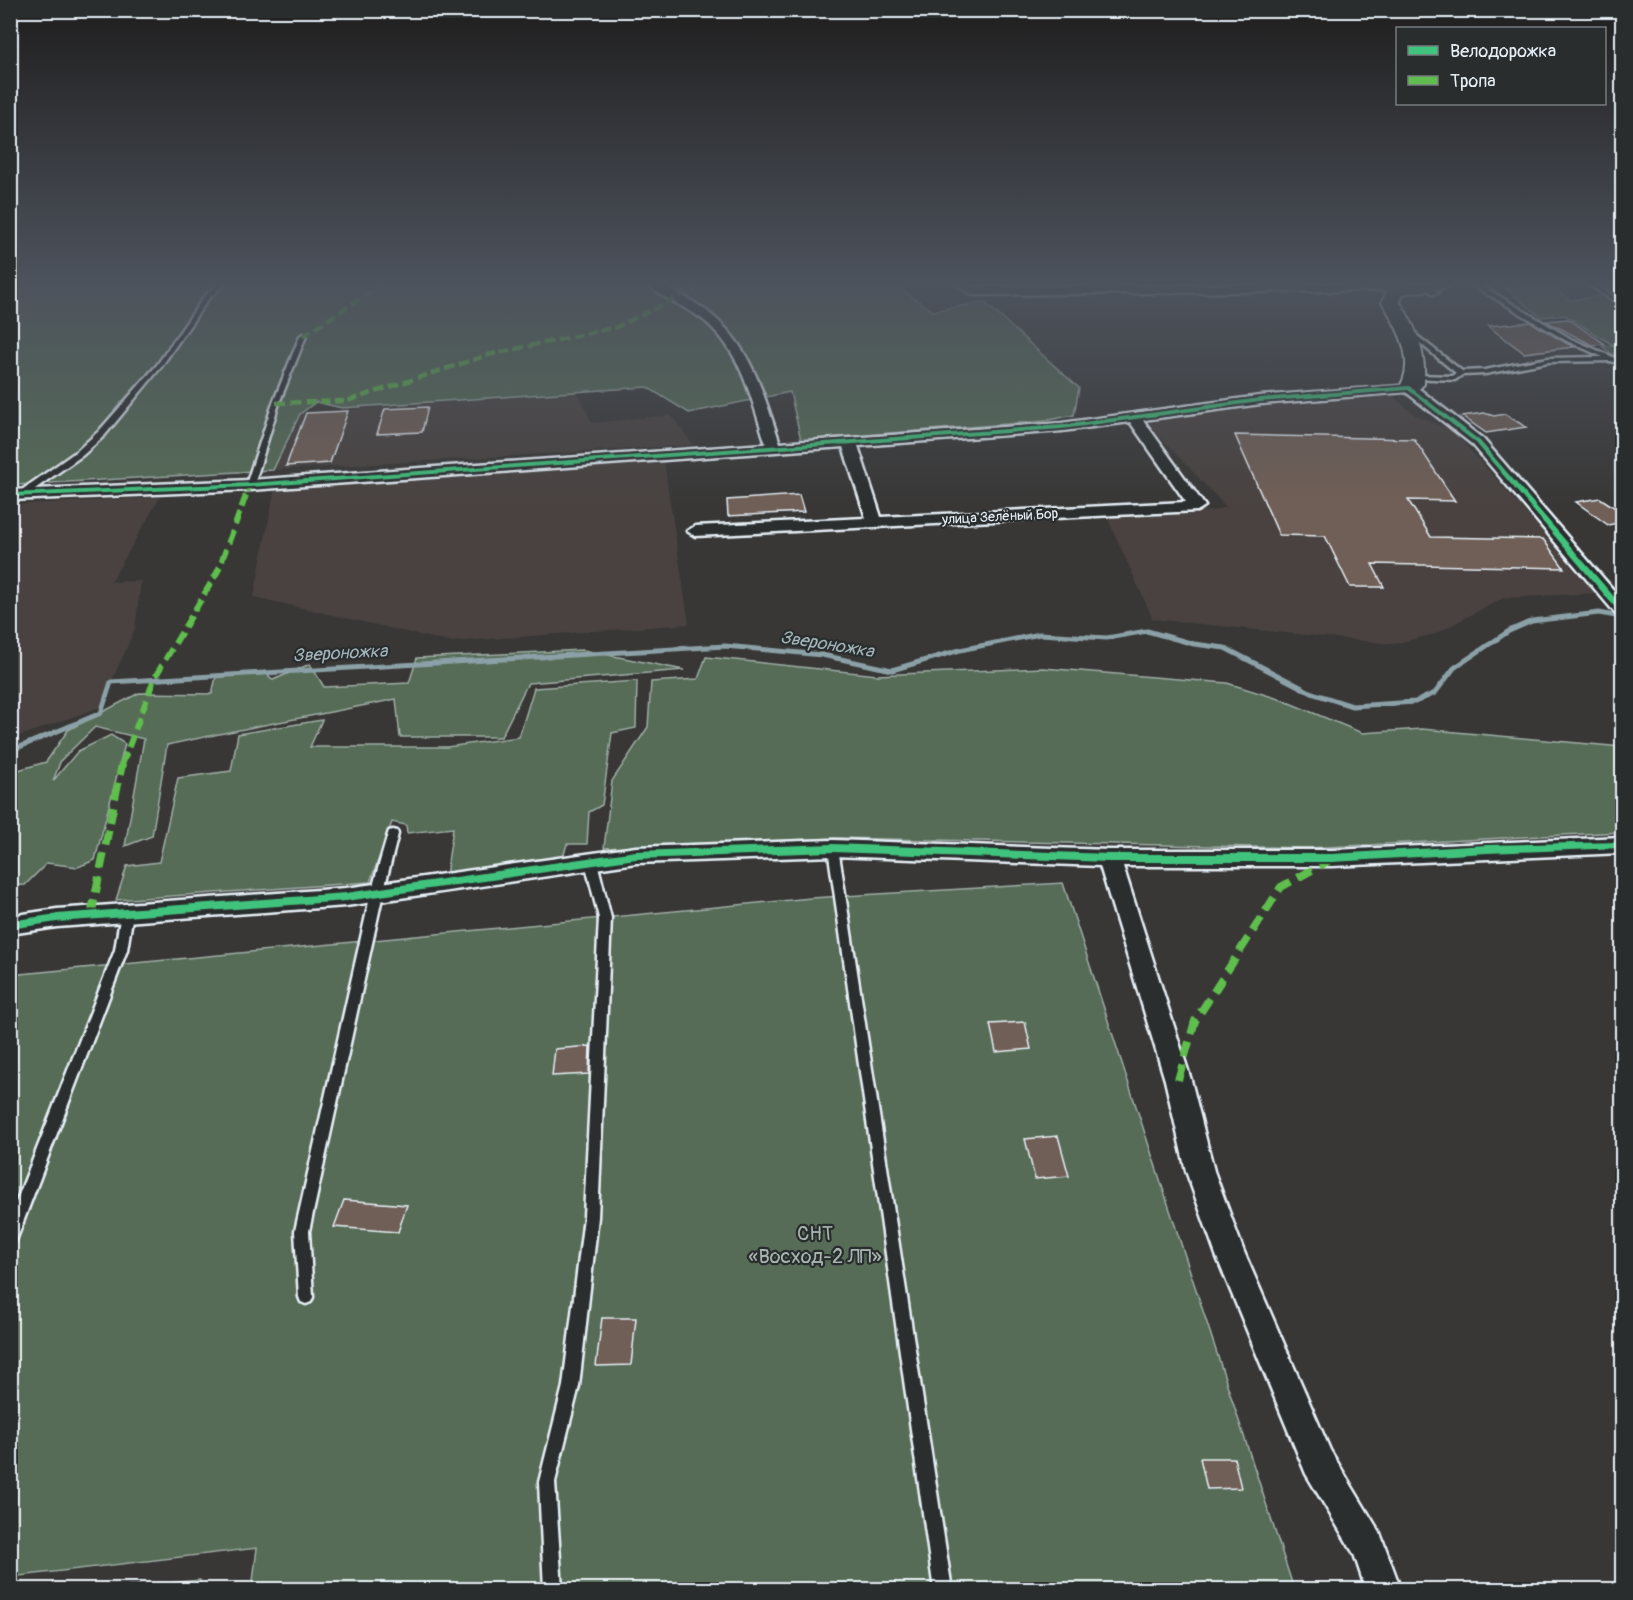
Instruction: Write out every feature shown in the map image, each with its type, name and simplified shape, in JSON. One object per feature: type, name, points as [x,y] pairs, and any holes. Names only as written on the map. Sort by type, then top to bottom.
[{"type":"street","points":[[743,358],[774,447]]},
{"type":"street","points":[[1412,383],[1415,358]]},
{"type":"street","points":[[16,494],[250,485],[1062,426],[1412,383],[1478,442],[1623,610]]},
{"type":"street","name":"улица Зелёный Бор","points":[[695,531],[1197,506],[1134,418]]},
{"type":"street","points":[[849,442],[875,522]]},
{"type":"street","points":[[10,925],[377,893],[636,855],[833,848],[1109,858],[1332,858],[1487,849],[1623,845]]},
{"type":"street","points":[[1109,858],[1178,1080],[1200,1171],[1231,1255],[1318,1462],[1368,1545],[1384,1590]]},
{"type":"lane","points":[[16,494],[80,453],[102,434],[165,358]]},
{"type":"lane","points":[[250,485],[276,403],[294,358]]},
{"type":"lane","points":[[1442,358],[1461,373]]},
{"type":"lane","points":[[1610,358],[1623,363]]},
{"type":"lane","points":[[1412,383],[1455,378],[1461,373],[1485,372],[1548,360],[1623,358]]},
{"type":"lane","points":[[306,1297],[302,1231],[377,893],[393,834]]},
{"type":"lane","points":[[833,848],[943,1590]]},
{"type":"lane","points":[[553,1590],[547,1482],[571,1386],[591,1217],[605,918],[591,862]]},
{"type":"lane","points":[[10,1238],[121,950],[127,913]]},
{"type":"shaded area","points":[[578,392],[592,423],[671,415],[693,445],[273,470],[300,413]]},
{"type":"shaded area","points":[[1393,396],[1415,415],[1453,431],[1598,593],[1503,598],[1435,634],[1393,644],[1153,619],[1106,515],[1212,511],[1226,507],[1147,423],[1269,403]]},
{"type":"shaded area","points":[[664,463],[689,624],[450,642],[254,597],[275,487]]},
{"type":"shaded area","points":[[160,497],[111,582],[141,581],[135,629],[100,707],[11,739],[11,505]]},
{"type":"green space","points":[[10,358],[1045,358],[1079,388],[1074,415],[1044,421],[801,440],[790,392],[689,413],[647,387],[342,408],[316,402],[300,414],[273,470],[17,485],[10,483]]},
{"type":"green space","points":[[583,650],[684,670],[528,683],[501,737],[400,737],[396,699],[167,745],[152,836],[125,846],[144,739],[95,727],[61,760],[53,781],[78,751],[111,735],[125,744],[95,860],[78,867],[47,863],[25,885],[11,886],[11,772],[46,762],[68,730],[139,693],[212,694],[216,677],[265,672],[273,680],[310,664],[324,687],[409,683],[417,658]]},
{"type":"green space","points":[[706,657],[877,675],[1043,668],[1227,683],[1282,700],[1362,733],[1422,729],[1622,747],[1622,832],[1308,848],[837,838],[604,848],[612,781],[648,727],[651,682],[698,679]]},
{"type":"green space","points":[[637,681],[636,728],[612,733],[602,805],[589,812],[587,844],[567,844],[562,861],[446,876],[453,828],[407,833],[406,825],[392,822],[370,882],[116,900],[127,866],[159,862],[178,778],[231,771],[238,734],[322,720],[310,747],[447,747],[519,737],[534,688]]},
{"type":"green space","name":"СНТ «Восход-2 ЛП»","points":[[1063,883],[1294,1589],[252,1589],[257,1548],[11,1577],[10,975],[811,898]]},
{"type":"green space","points":[[200,1580],[198,1589],[98,1589]]},
{"type":"building","points":[[428,407],[422,432],[377,434],[385,409]]},
{"type":"building","points":[[348,411],[330,463],[286,466],[306,413]]},
{"type":"building","points":[[1484,413],[1494,416],[1505,414],[1526,427],[1486,433],[1462,416]]},
{"type":"building","points":[[1235,435],[1414,439],[1455,501],[1408,500],[1431,537],[1543,539],[1564,568],[1372,564],[1384,587],[1350,587],[1325,536],[1279,535]]},
{"type":"building","points":[[799,495],[804,512],[728,516],[727,500]]},
{"type":"building","points":[[1600,498],[1623,513],[1623,522],[1608,525],[1576,502]]},
{"type":"building","points":[[1025,1022],[1031,1049],[996,1052],[990,1024]]},
{"type":"building","points":[[590,1046],[589,1074],[552,1076],[555,1049]]},
{"type":"building","points":[[1058,1136],[1069,1176],[1035,1179],[1025,1139]]},
{"type":"building","points":[[344,1200],[407,1205],[398,1232],[334,1227]]},
{"type":"building","points":[[602,1318],[636,1318],[631,1365],[596,1366]]},
{"type":"building","points":[[1200,1458],[1234,1458],[1241,1488],[1207,1489]]},
{"type":"waterway","name":"Звероножка","points":[[10,751],[101,713],[111,682],[725,646],[822,655],[892,670],[960,650],[1040,634],[1107,638],[1147,631],[1194,644],[1225,648],[1312,693],[1352,706],[1415,702],[1435,693],[1454,668],[1509,631],[1532,621],[1599,613],[1622,617]]},
{"type":"marked path","points":[[276,403],[347,401],[480,358]]},
{"type":"marked path","points":[[91,916],[120,770],[155,677],[218,571],[250,485]]},
{"type":"marked path","points":[[1178,1080],[1195,1021],[1281,887],[1330,860]]},
{"type":"cycle path","points":[[10,495],[250,485],[1062,427],[1260,400],[1409,388],[1478,442],[1622,610]]},
{"type":"cycle path","points":[[10,925],[57,918],[346,897],[636,855],[833,848],[1109,858],[1332,858],[1487,849],[1622,845]]}]
